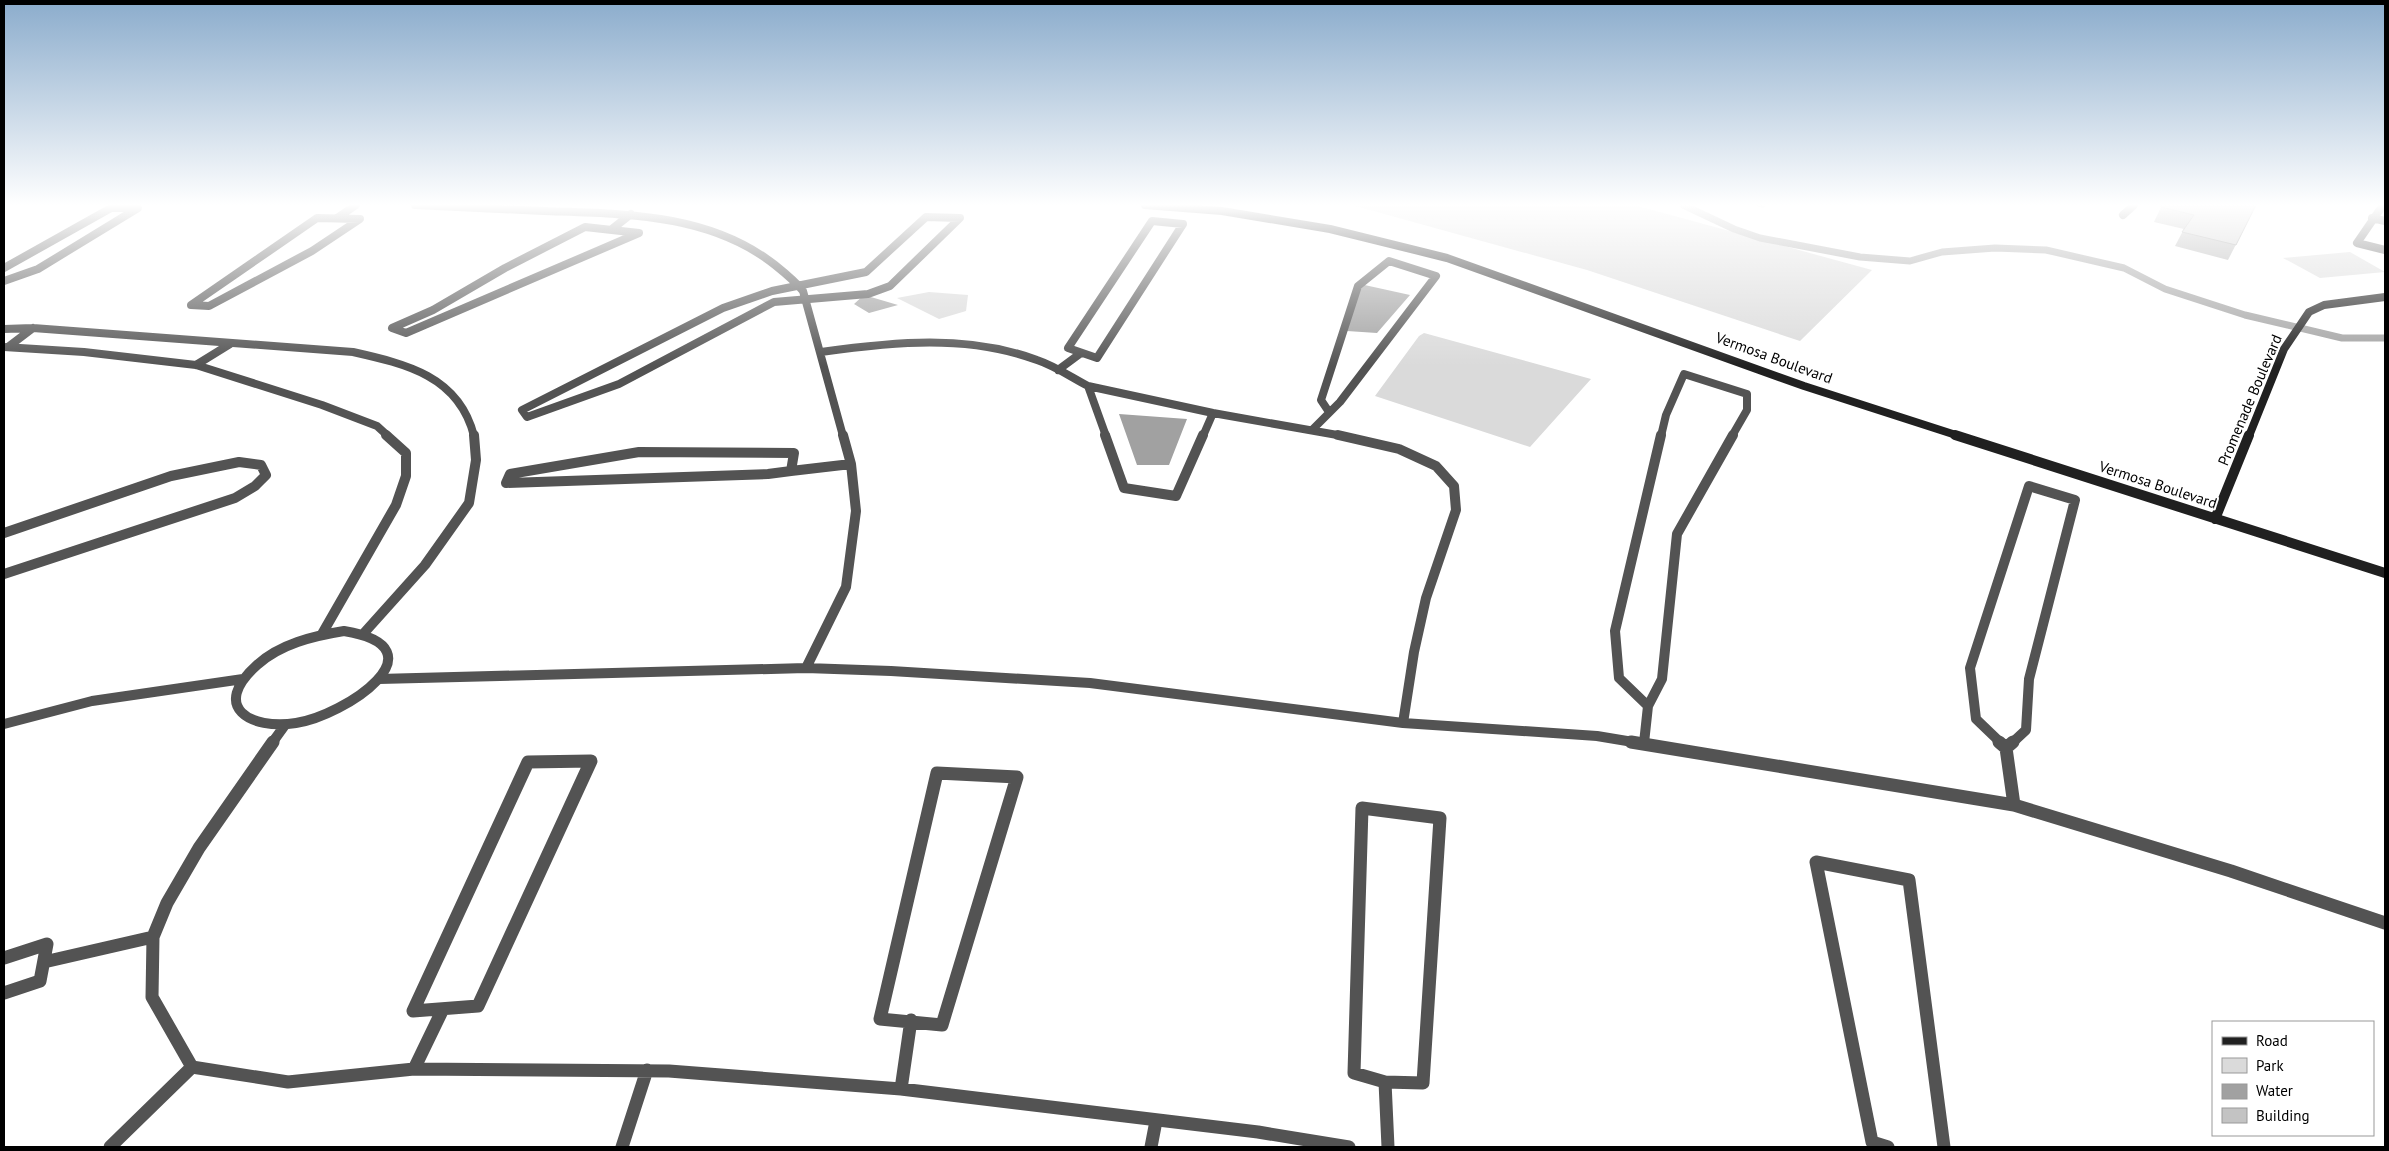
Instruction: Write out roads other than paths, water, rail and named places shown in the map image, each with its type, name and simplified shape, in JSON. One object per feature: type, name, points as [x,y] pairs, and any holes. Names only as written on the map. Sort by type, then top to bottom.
[{"type":"main road","name":"Vermosa Boulevard","points":[[1449,259],[1804,386],[2385,573]]},
{"type":"main road","name":"Promenade Boulevard","points":[[2215,519],[2284,349],[2309,312],[2324,305],[2385,297]]},
{"type":"street","points":[[4,268],[21,259]]},
{"type":"street","points":[[4,281],[38,268],[53,259]]},
{"type":"street","points":[[257,259],[191,304],[209,306],[298,259]]},
{"type":"street","points":[[523,259],[433,310],[392,328],[406,333],[579,259]]},
{"type":"street","points":[[767,259],[799,286],[806,298],[851,464],[856,510],[846,587],[806,668]]},
{"type":"street","points":[[880,259],[866,272],[772,291],[723,308],[522,410],[527,417],[619,384],[774,302],[868,294],[890,286],[918,259]]},
{"type":"street","points":[[1127,259],[1068,348],[1097,358],[1161,259]]},
{"type":"street","points":[[1313,429],[1340,402],[1436,276],[1389,261],[1358,286],[1321,400],[1328,412]]},
{"type":"street","points":[[772,291],[774,302]]},
{"type":"street","points":[[6,347],[33,328]]},
{"type":"street","points":[[4,330],[33,328],[353,352],[400,363],[425,374],[456,396],[474,434],[476,460],[469,503],[425,565],[364,633]]},
{"type":"street","points":[[821,352],[885,343],[931,341],[998,350],[1036,360],[1088,386],[1213,413],[1313,429],[1399,449],[1436,466],[1454,486],[1456,510],[1426,598],[1414,652],[1403,723]]},
{"type":"street","points":[[196,365],[230,344]]},
{"type":"street","points":[[6,347],[84,352],[196,365],[322,405],[377,426],[406,453],[406,476],[396,505],[322,634]]},
{"type":"street","points":[[1058,370],[1081,353]]},
{"type":"street","points":[[1644,743],[1648,706],[1662,679],[1677,534],[1747,410],[1748,394],[1684,374],[1666,415],[1615,631],[1619,678],[1648,706]]},
{"type":"street","points":[[1088,386],[1124,488],[1176,496],[1213,413]]},
{"type":"street","points":[[791,472],[794,453],[639,452],[510,474],[506,483],[791,472],[851,464]]},
{"type":"street","points":[[4,533],[171,476],[208,467],[239,462],[261,465],[266,475],[255,486],[235,498],[4,574]]},
{"type":"street","points":[[2006,748],[2026,730],[2029,678],[2076,500],[2029,486],[1970,668],[1976,719],[2006,748],[2014,805]]},
{"type":"street","points":[[344,631],[364,633],[378,639],[387,649],[388,663],[379,679],[363,695],[339,709],[313,720],[286,725],[262,724],[244,718],[236,708],[235,694],[242,679],[256,665],[276,652],[298,641],[322,634],[344,631]]},
{"type":"street","points":[[379,679],[806,668],[1090,683],[1403,723],[1597,736],[2014,805],[2231,871],[2385,923]]},
{"type":"street","points":[[4,724],[37,712],[129,694],[242,679]]},
{"type":"street","points":[[192,1067],[152,997],[153,937],[167,903],[199,848],[286,725]]},
{"type":"street","points":[[591,761],[478,1006],[443,1009],[413,1011],[528,762],[591,761]]},
{"type":"street","points":[[937,773],[1017,777],[942,1025],[911,1020],[880,1018],[937,773]]},
{"type":"street","points":[[1362,808],[1440,818],[1423,1083],[1385,1082],[1354,1073],[1362,808]]},
{"type":"street","points":[[1888,1147],[1872,1142],[1816,862],[1909,880],[1944,1147]]},
{"type":"street","points":[[44,962],[153,937]]},
{"type":"street","points":[[4,958],[47,944],[40,980],[4,993]]},
{"type":"street","points":[[414,1070],[443,1009]]},
{"type":"street","points":[[901,1090],[911,1020]]},
{"type":"street","points":[[192,1067],[288,1082],[414,1070],[647,1070],[901,1090],[1258,1132],[1348,1147]]},
{"type":"street","points":[[110,1147],[192,1067]]},
{"type":"street","points":[[622,1147],[647,1070]]},
{"type":"street","points":[[1385,1082],[1388,1147]]},
{"type":"street","points":[[1151,1147],[1156,1121]]},
{"type":"water","points":[[1360,284],[1410,295],[1377,333],[1347,331]]},
{"type":"water","points":[[864,295],[898,305],[869,313],[854,304]]},
{"type":"water","points":[[1119,414],[1187,419],[1169,465],[1137,465]]},
{"type":"waterway","points":[[1881,259],[1910,261],[1918,259]]},
{"type":"waterway","points":[[2084,259],[2124,268],[2165,289],[2245,315],[2342,338],[2385,338]]}]
